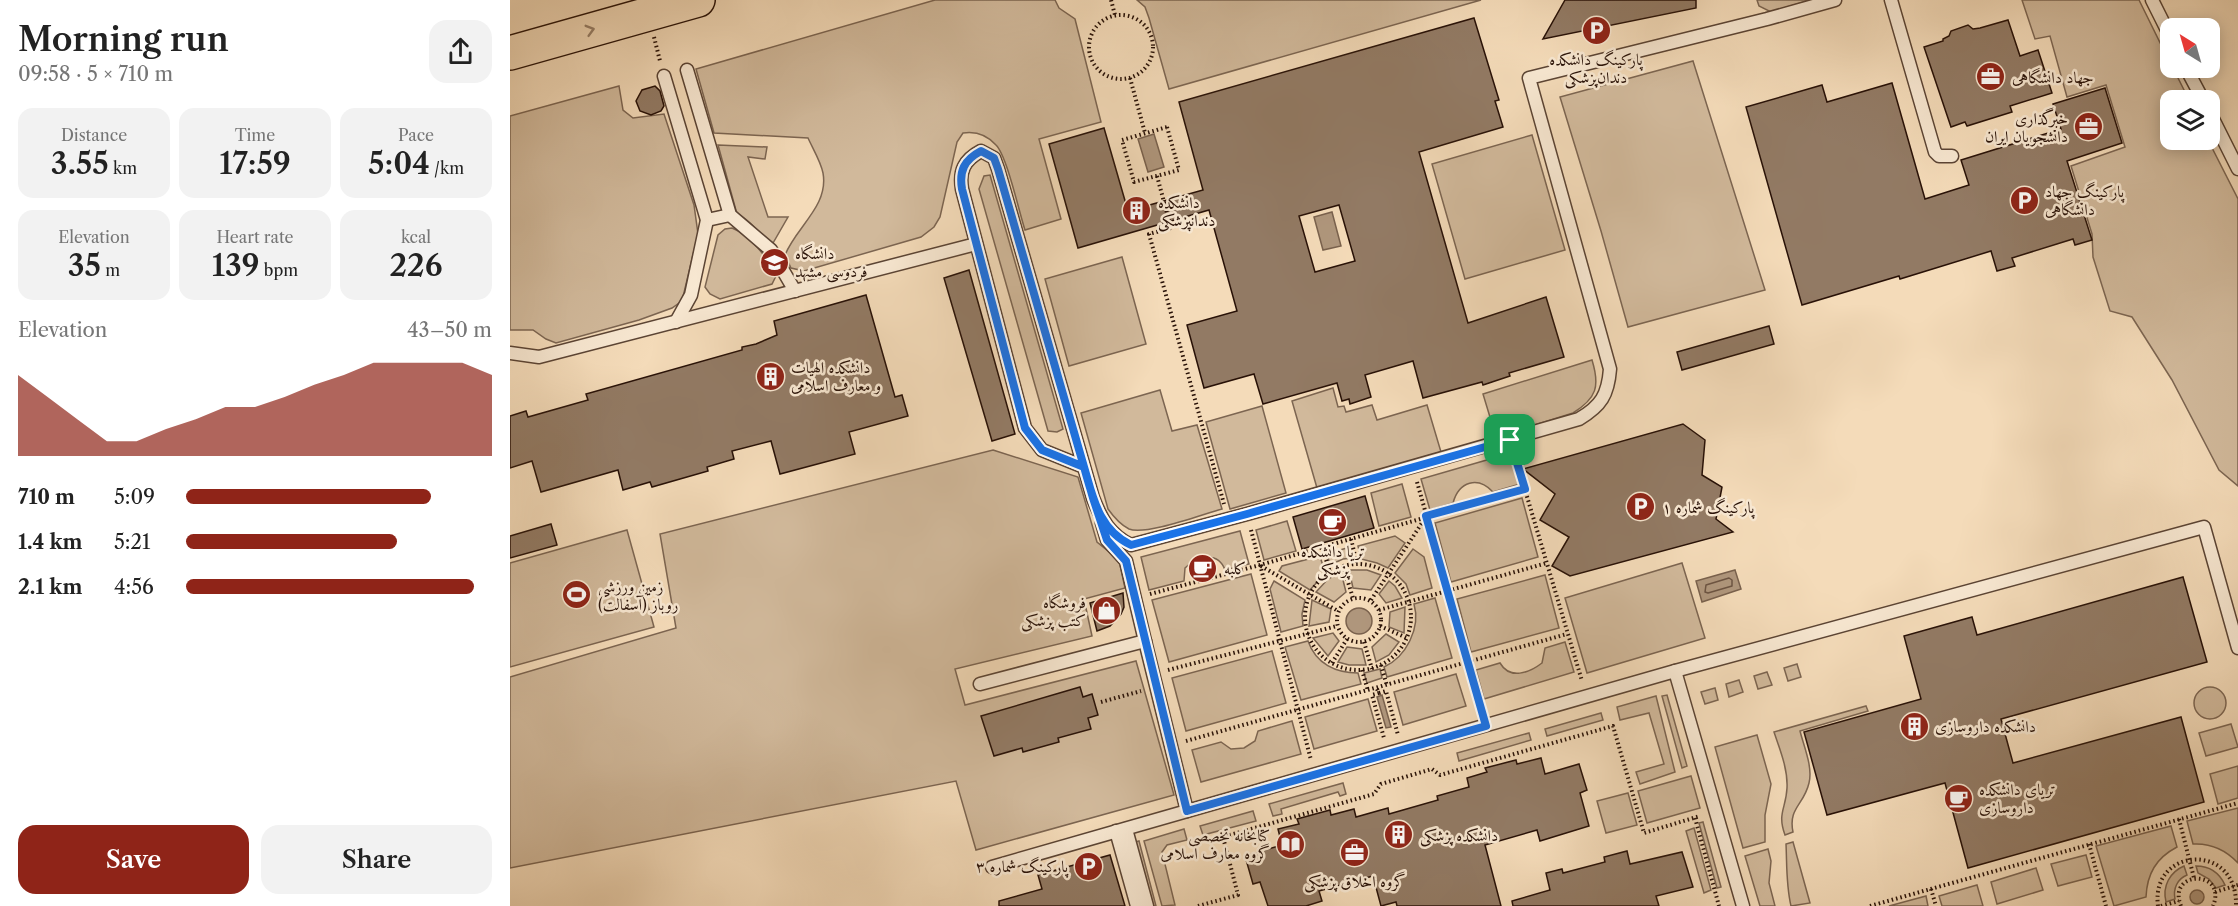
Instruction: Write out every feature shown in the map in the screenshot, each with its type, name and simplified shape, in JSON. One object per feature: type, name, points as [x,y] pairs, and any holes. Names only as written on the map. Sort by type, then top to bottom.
[{"type":"highway","points":[[518,52],[698,0]]},
{"type":"lane","points":[[1187,811],[1126,561],[1127,551],[1131,545],[1510,440],[1579,419],[1593,411],[1603,399],[1609,385],[1610,369],[1529,78],[1835,0]]},
{"type":"lane","points":[[1891,0],[1935,152],[1939,156],[1952,156]]},
{"type":"lane","points":[[2152,0],[2161,18]]},
{"type":"lane","points":[[687,70],[730,215],[771,250],[795,291]]},
{"type":"lane","points":[[664,76],[707,220],[691,295],[676,322]]},
{"type":"lane","points":[[2220,133],[2238,169]]},
{"type":"lane","points":[[1084,467],[1042,450],[1025,428],[960,178],[963,166],[969,157],[981,151],[994,158],[998,169],[1107,540],[1126,561]]},
{"type":"lane","points":[[707,220],[730,215]]},
{"type":"lane","points":[[510,353],[539,357],[976,244]]},
{"type":"lane","points":[[1101,519],[1115,536],[1131,545]]},
{"type":"lane","points":[[992,867],[1675,671],[2204,526],[2238,648]]},
{"type":"lane","points":[[980,684],[1144,641]]},
{"type":"lane","points":[[1675,671],[1743,906]]},
{"type":"lane","points":[[1121,830],[1137,906]]},
{"type":"lane","points":[[1121,830],[1147,906]]},
{"type":"path","points":[[1111,0],[1115,15]]},
{"type":"path","points":[[1115,15],[1134,18],[1143,23],[1153,41],[1153,52],[1149,63],[1142,71],[1130,78],[1111,78],[1101,73],[1093,64],[1089,54],[1091,34],[1105,19],[1115,15]]},
{"type":"path","points":[[654,34],[660,61]]},
{"type":"path","points":[[1130,78],[1145,133]]},
{"type":"path","points":[[1167,127],[1179,170],[1134,182],[1122,140],[1145,133],[1167,127]]},
{"type":"path","points":[[1157,176],[1171,228],[1149,234],[1228,519]]},
{"type":"path","points":[[1510,440],[1582,681]]},
{"type":"path","points":[[1413,467],[1486,726]]},
{"type":"path","points":[[1144,596],[1260,566],[1525,489]]},
{"type":"path","points":[[1247,514],[1314,774]]},
{"type":"path","points":[[1370,600],[1426,516]]},
{"type":"path","points":[[1351,538],[1357,564]]},
{"type":"path","points":[[1322,547],[1330,572]]},
{"type":"path","points":[[1379,610],[1546,563]]},
{"type":"path","points":[[1357,564],[1368,565],[1388,573],[1401,585],[1409,602],[1412,614],[1407,638],[1396,654],[1372,669],[1346,669],[1332,663],[1317,651],[1308,634],[1305,621],[1310,595],[1318,582],[1330,572],[1343,566],[1357,564]]},
{"type":"path","points":[[1260,566],[1338,611]]},
{"type":"path","points":[[1343,566],[1353,598]]},
{"type":"path","points":[[1353,598],[1370,600],[1379,610],[1380,626],[1374,636],[1364,642],[1347,639],[1337,626],[1338,611],[1353,598]]},
{"type":"path","points":[[1164,671],[1337,626]]},
{"type":"path","points":[[1380,626],[1407,638]]},
{"type":"path","points":[[1385,739],[1372,695],[1378,691],[1387,686],[1468,661],[1568,634]]},
{"type":"path","points":[[1332,663],[1347,639]]},
{"type":"path","points":[[1364,642],[1372,669]]},
{"type":"path","points":[[1381,665],[1387,686]]},
{"type":"path","points":[[1362,670],[1368,691]]},
{"type":"path","points":[[1101,702],[1156,687]]},
{"type":"path","points":[[1183,742],[1368,691],[1386,691],[1398,735]]},
{"type":"path","points":[[1198,906],[1214,904],[1238,895],[1223,837],[1374,794],[1381,784],[1432,769],[1440,775],[1613,726],[1644,833],[1715,811]]},
{"type":"path","points":[[1870,906],[2238,803]]},
{"type":"path","points":[[1695,818],[1719,906]]},
{"type":"path","points":[[2179,819],[2194,879]]},
{"type":"path","points":[[2089,844],[2106,906]]},
{"type":"path","points":[[2213,906],[2216,898],[2215,892],[2209,882],[2204,879],[2194,879],[2181,886],[2180,903],[2160,906],[2157,898],[2166,873],[2177,864],[2189,860],[2203,859],[2215,863],[2226,871],[2236,886],[2236,906]]},
{"type":"path","points":[[2215,892],[2236,886]]},
{"type":"path","points":[[1931,889],[1936,906]]},
{"type":"shaded area","points":[[935,0],[1055,0],[1059,8],[1075,19],[1101,122],[1039,139],[1061,219],[1025,230],[1000,151],[993,142],[981,134],[963,133],[957,142],[940,217],[934,227],[921,237],[804,271],[791,268],[785,255],[821,196],[824,185],[821,164],[808,138],[714,133],[696,69]]},
{"type":"shaded area","points":[[1137,0],[1481,0],[1169,89],[1149,18],[1145,7]]},
{"type":"shaded area","points":[[1757,0],[1810,0],[1771,12],[1759,6]]},
{"type":"shaded area","points":[[2022,0],[2139,0],[2160,43],[2160,78],[2178,78],[2184,90],[2160,90],[2160,150],[2213,150],[2238,199],[2238,486],[2219,470],[2172,380],[2132,317],[2110,311],[2093,257],[2092,234],[2071,166],[2125,147],[2106,85],[2067,97],[2050,36],[2035,39]]},
{"type":"shaded area","points":[[1693,61],[1765,290],[1628,327],[1560,97]]},
{"type":"shaded area","points":[[619,86],[623,110],[633,118],[664,114],[694,205],[698,234],[682,301],[672,308],[639,320],[556,343],[533,330],[510,330],[510,116]]},
{"type":"shaded area","points":[[1532,135],[1565,250],[1465,279],[1432,164]]},
{"type":"shaded area","points":[[718,145],[767,147],[765,159],[748,157],[768,217],[788,217],[773,243],[737,214]]},
{"type":"shaded area","points":[[990,175],[1063,429],[1057,432],[1048,431],[979,189],[984,176]]},
{"type":"shaded area","points":[[732,228],[739,231],[758,248],[776,276],[772,284],[720,299],[710,294],[705,287],[718,235],[725,229]]},
{"type":"shaded area","points":[[1122,257],[1146,344],[1069,366],[1045,279]]},
{"type":"shaded area","points":[[1592,360],[1596,377],[1595,391],[1581,407],[1573,413],[1496,437],[1483,394]]},
{"type":"shaded area","points":[[1333,388],[1338,407],[1344,406],[1346,412],[1372,405],[1377,420],[1427,405],[1441,452],[1317,488],[1292,401]]},
{"type":"shaded area","points":[[1160,390],[1172,431],[1197,425],[1222,509],[1148,530],[1129,529],[1108,509],[1081,413]]},
{"type":"shaded area","points":[[1262,406],[1286,493],[1230,509],[1206,422]]},
{"type":"shaded area","points":[[993,450],[1078,477],[1097,542],[1119,560],[1125,588],[1084,599],[1092,636],[955,669],[965,705],[1136,661],[1174,795],[976,850],[956,781],[510,868],[510,677],[676,628],[660,534]]},
{"type":"shaded area","points":[[1511,453],[1520,484],[1493,492],[1481,484],[1470,483],[1460,490],[1453,503],[1430,510],[1421,479]]},
{"type":"shaded area","points":[[1402,484],[1411,517],[1379,526],[1371,493]]},
{"type":"shaded area","points":[[1522,498],[1538,557],[1451,582],[1435,523]]},
{"type":"shaded area","points":[[1287,521],[1296,551],[1264,560],[1256,530]]},
{"type":"shaded area","name":"زمین ورزشی روباز (آسفالت)","points":[[627,530],[654,627],[510,667],[510,563]]},
{"type":"shaded area","points":[[1240,531],[1249,564],[1225,570],[1217,560],[1201,558],[1185,568],[1184,581],[1149,590],[1141,557]]},
{"type":"shaded area","points":[[1395,536],[1405,543],[1388,568],[1361,559],[1358,546]]},
{"type":"shaded area","points":[[1350,547],[1353,558],[1343,559],[1330,565],[1327,554]]},
{"type":"shaded area","points":[[1413,549],[1424,557],[1432,588],[1410,595],[1406,584],[1395,573]]},
{"type":"shaded area","points":[[1320,556],[1325,573],[1310,590],[1279,571],[1282,566]]},
{"type":"shaded area","points":[[1682,563],[1705,638],[1587,673],[1565,598]]},
{"type":"shaded area","points":[[1349,570],[1367,570],[1381,575],[1371,590],[1353,588]]},
{"type":"shaded area","points":[[1341,572],[1346,592],[1334,602],[1316,592],[1328,579]]},
{"type":"shaded area","points":[[1251,574],[1267,635],[1169,662],[1152,600]]},
{"type":"shaded area","points":[[1545,575],[1559,628],[1471,652],[1457,599]]},
{"type":"shaded area","points":[[1274,581],[1305,600],[1302,614],[1303,626],[1281,632],[1270,589]]},
{"type":"shaded area","points":[[1389,581],[1402,598],[1386,603],[1379,594]]},
{"type":"shaded area","points":[[1435,598],[1452,658],[1387,677],[1384,667],[1399,656],[1410,641],[1415,623],[1414,604]]},
{"type":"shaded area","points":[[1312,600],[1331,609],[1329,622],[1309,626]]},
{"type":"shaded area","points":[[1405,607],[1404,633],[1389,627],[1390,612]]},
{"type":"shaded area","points":[[1333,633],[1339,641],[1328,656],[1313,638]]},
{"type":"shaded area","points":[[1386,634],[1399,642],[1389,655],[1376,662],[1372,647]]},
{"type":"shaded area","points":[[1308,641],[1316,656],[1328,666],[1350,673],[1358,673],[1361,684],[1301,700],[1285,647]]},
{"type":"shaded area","points":[[1565,642],[1574,672],[1484,699],[1476,670],[1500,663],[1509,672],[1526,672],[1542,663],[1545,648]]},
{"type":"shaded area","points":[[1347,647],[1362,649],[1366,665],[1349,665],[1338,662]]},
{"type":"shaded area","points":[[1272,651],[1286,703],[1186,731],[1172,678]]},
{"type":"shaded area","points":[[1797,664],[1801,677],[1788,681],[1784,668]]},
{"type":"shaded area","points":[[1380,669],[1382,678],[1367,683],[1364,673]]},
{"type":"shaded area","points":[[1767,672],[1772,685],[1758,689],[1754,676]]},
{"type":"shaded area","points":[[1456,674],[1466,706],[1403,725],[1394,692]]},
{"type":"shaded area","points":[[1739,680],[1743,692],[1729,697],[1726,684]]},
{"type":"shaded area","points":[[2210,687],[2221,692],[2226,703],[2221,714],[2210,719],[2199,714],[2194,703],[2199,692]]},
{"type":"shaded area","points":[[1715,688],[1718,700],[1705,704],[1701,692]]},
{"type":"shaded area","points":[[1667,695],[1687,766],[1682,768],[1662,696]]},
{"type":"shaded area","points":[[1656,696],[1675,772],[1640,784],[1636,772],[1664,764],[1649,713],[1620,720],[1617,707]]},
{"type":"shaded area","points":[[1368,699],[1377,731],[1314,749],[1305,717]]},
{"type":"shaded area","points":[[1866,706],[1868,711],[1800,731],[1810,777],[1807,790],[1793,817],[1793,832],[1785,835],[1782,816],[1787,788],[1786,774],[1774,732]]},
{"type":"shaded area","points":[[1601,713],[1603,720],[1547,736],[1545,729]]},
{"type":"shaded area","points":[[1292,721],[1301,754],[1201,782],[1192,750],[1221,742],[1231,749],[1244,748],[1255,741],[1258,731]]},
{"type":"shaded area","points":[[2231,724],[2238,747],[2206,756],[2199,733]]},
{"type":"shaded area","points":[[1529,733],[1531,740],[1459,761],[1457,753]]},
{"type":"shaded area","points":[[1757,735],[1771,784],[1765,815],[1765,842],[1743,848],[1715,747]]},
{"type":"shaded area","points":[[2238,766],[2238,798],[2218,804],[2210,774]]},
{"type":"shaded area","points":[[1691,776],[1700,808],[1647,823],[1638,791]]},
{"type":"shaded area","points":[[1343,783],[1346,794],[1340,796],[1338,792],[1281,809],[1282,814],[1273,816],[1269,804]]},
{"type":"shaded area","points":[[1628,793],[1637,825],[1606,833],[1597,801]]},
{"type":"shaded area","points":[[2238,808],[2238,863],[2217,848],[2193,844],[2187,821]]},
{"type":"shaded area","points":[[1253,811],[1256,821],[1203,835],[1200,826]]},
{"type":"shaded area","points":[[1703,822],[1721,887],[1717,888],[1699,823]]},
{"type":"shaded area","points":[[2171,826],[2177,847],[2163,856],[2154,867],[2148,881],[2146,897],[2114,906],[2096,846]]},
{"type":"shaded area","points":[[1694,828],[1711,890],[1704,893],[1686,831]]},
{"type":"shaded area","points":[[1184,829],[1187,840],[1167,845],[1162,852],[1175,905],[1162,906],[1144,841]]},
{"type":"shaded area","points":[[1139,841],[1156,906],[1152,906],[1135,842]]},
{"type":"shaded area","points":[[1793,842],[1810,903],[1791,906],[1787,883],[1786,844]]},
{"type":"shaded area","points":[[1768,849],[1771,861],[1769,883],[1775,906],[1760,906],[1745,856]]},
{"type":"shaded area","points":[[2086,855],[2092,877],[2058,886],[2051,864]]},
{"type":"shaded area","points":[[2184,866],[2187,875],[2176,885],[2175,899],[2166,902],[2165,890],[2168,880]]},
{"type":"shaded area","points":[[2196,866],[2213,871],[2225,885],[2216,888],[2209,879],[2198,873]]},
{"type":"shaded area","points":[[2036,868],[2043,890],[1997,904],[1991,882]]},
{"type":"shaded area","points":[[1977,885],[1983,906],[1942,906],[1939,896]]},
{"type":"shaded area","points":[[1926,896],[1928,906],[1889,906]]},
{"type":"water","points":[[1154,134],[1164,167],[1148,172],[1138,139]]},
{"type":"water","points":[[1332,212],[1341,246],[1323,250],[1314,217]]},
{"type":"water","points":[[1735,570],[1741,589],[1702,602],[1696,581]]},
{"type":"water","points":[[1359,608],[1368,612],[1372,621],[1368,630],[1359,634],[1350,630],[1346,621],[1350,612]]},
{"type":"water","points":[[1382,695],[1391,727],[1386,728],[1377,697]]},
{"type":"water","points":[[2197,890],[2202,892],[2204,897],[2202,902],[2197,904],[2192,902],[2190,897],[2192,892]]},
{"type":"building","points":[[1565,0],[1696,0],[1696,8],[1543,39]]},
{"type":"building","name":"دانشکده دندانپزشکی","points":[[1474,18],[1499,100],[1495,101],[1503,127],[1419,152],[1468,323],[1546,297],[1564,357],[1509,373],[1510,376],[1483,385],[1482,382],[1423,398],[1413,361],[1365,375],[1371,397],[1350,404],[1349,399],[1342,401],[1337,383],[1263,404],[1254,374],[1204,388],[1187,325],[1237,311],[1209,210],[1078,248],[1049,144],[1104,128],[1128,211],[1203,190],[1179,102]],"holes":[[[1339,205],[1355,261],[1315,272],[1299,216]]]},
{"type":"building","name":"جهاد دانشگاهی","points":[[2008,20],[2020,56],[2038,50],[2052,93],[2010,106],[2012,112],[1967,126],[1965,122],[1951,127],[1924,47],[1943,41],[1951,31],[1968,25],[1973,29]]},
{"type":"building","points":[[1892,83],[1925,199],[1969,185],[1961,160],[2061,129],[2053,104],[2105,88],[2122,143],[2067,161],[2092,240],[2075,245],[2073,239],[2012,258],[2015,266],[1997,271],[1991,251],[1900,279],[1899,276],[1802,305],[1746,107],[1822,85],[1827,102]]},
{"type":"building","points":[[655,86],[660,91],[664,106],[661,111],[651,115],[640,111],[636,101],[642,90]]},
{"type":"building","points":[[969,270],[1015,434],[992,441],[944,278]]},
{"type":"building","name":"دانشکده الهیات و معارف اسلامی","points":[[866,295],[895,397],[902,395],[908,416],[849,432],[855,454],[780,474],[771,441],[732,451],[734,459],[707,467],[708,471],[652,487],[650,482],[623,490],[618,470],[541,492],[532,461],[510,468],[510,416],[526,411],[528,417],[588,400],[586,394],[742,350],[742,347],[777,335],[774,321]]},
{"type":"building","points":[[1769,326],[1774,344],[1682,370],[1677,352]]},
{"type":"building","name":"پارکینگ شماره ۱","points":[[1683,424],[1705,440],[1702,475],[1722,487],[1716,519],[1733,532],[1570,576],[1552,566],[1569,537],[1540,520],[1555,494],[1523,469]]},
{"type":"building","name":"تریا دانشکده پزشکی","points":[[1365,496],[1374,528],[1302,549],[1293,517]]},
{"type":"building","points":[[551,524],[557,545],[510,558],[510,536]]},
{"type":"building","name":"دانشکده داروسازی","points":[[2183,577],[2207,662],[2001,719],[2013,763],[2181,717],[2204,802],[1968,868],[1945,783],[1827,815],[1804,732],[1921,699],[1904,636],[1972,617],[1977,635]]},
{"type":"building","name":"فروشگاه کتب پزشکی","points":[[1123,593],[1124,607],[1121,614],[1110,626],[1097,631],[1090,603]]},
{"type":"building","points":[[1080,687],[1083,697],[1092,694],[1098,715],[1088,718],[1091,729],[1058,738],[1059,742],[1023,752],[1022,748],[994,756],[981,716]]},
{"type":"building","name":"دانشکده پزشکی","points":[[1541,758],[1545,774],[1579,764],[1587,790],[1580,793],[1589,826],[1540,841],[1537,830],[1485,845],[1501,906],[1397,906],[1396,902],[1381,906],[1373,876],[1319,891],[1322,901],[1306,906],[1268,906],[1260,882],[1253,884],[1245,856],[1282,845],[1278,829],[1299,824],[1297,819],[1330,810],[1331,815],[1354,809],[1356,817],[1388,808],[1389,814],[1438,800],[1437,796],[1469,787],[1467,778],[1487,772],[1485,768],[1516,760],[1517,764]]},
{"type":"building","points":[[1627,851],[1630,864],[1682,852],[1693,887],[1656,896],[1659,906],[1513,906],[1512,901],[1550,890],[1546,873],[1562,869],[1563,873],[1605,862],[1604,857]]},
{"type":"building","name":"پارکینگ شماره ۳","points":[[1110,855],[1125,906],[999,906],[999,901],[1042,889],[1038,875]]},
{"type":"place","name":"پارکینگ دانشکده دندان‌پزشکی","points":[[1596,31]]},
{"type":"place","name":"جهاد دانشگاهی","points":[[1991,77]]},
{"type":"place","name":"خبرگذاری دانشجویان ایران","points":[[2089,127]]},
{"type":"place","name":"پارکینگ جهاد دانشگاهی","points":[[2024,200]]},
{"type":"place","name":"دانشکده دندانپزشکی","points":[[1137,211]]},
{"type":"place","name":"دانشگاه فردوسی مشهد","points":[[774,262]]},
{"type":"place","name":"دانشکده الهیات و معارف اسلامی","points":[[770,376]]},
{"type":"place","name":"پارکینگ شماره ۱","points":[[1641,507]]},
{"type":"place","name":"تریا دانشکده پزشکی","points":[[1333,523]]},
{"type":"place","name":"کلبه","points":[[1203,568]]},
{"type":"place","name":"زمین ورزشی روباز (آسفالت)","points":[[577,595]]},
{"type":"place","name":"فروشگاه کتب پزشکی","points":[[1107,611]]},
{"type":"place","name":"دانشکده داروسازی","points":[[1914,726]]},
{"type":"place","name":"تریای دانشکده داروسازی","points":[[1958,798]]},
{"type":"place","name":"دانشکده پزشکی","points":[[1399,835]]},
{"type":"place","name":"کتابخانه تخصصی گروه معارف اسلامی","points":[[1291,844]]},
{"type":"place","name":"گروه اخلاق پزشکی","points":[[1355,853]]},
{"type":"place","name":"پارکینگ شماره ۳","points":[[1089,866]]},
{"type":"route","points":[[1510,440],[1131,545],[1115,536],[1101,519],[1093,498],[1084,467],[1042,450],[1025,428],[962,189],[960,178],[963,166],[969,157],[981,151],[994,158],[998,169],[1093,498],[1107,540],[1126,561],[1187,811],[1486,726],[1426,516],[1525,489],[1510,440]]}]
